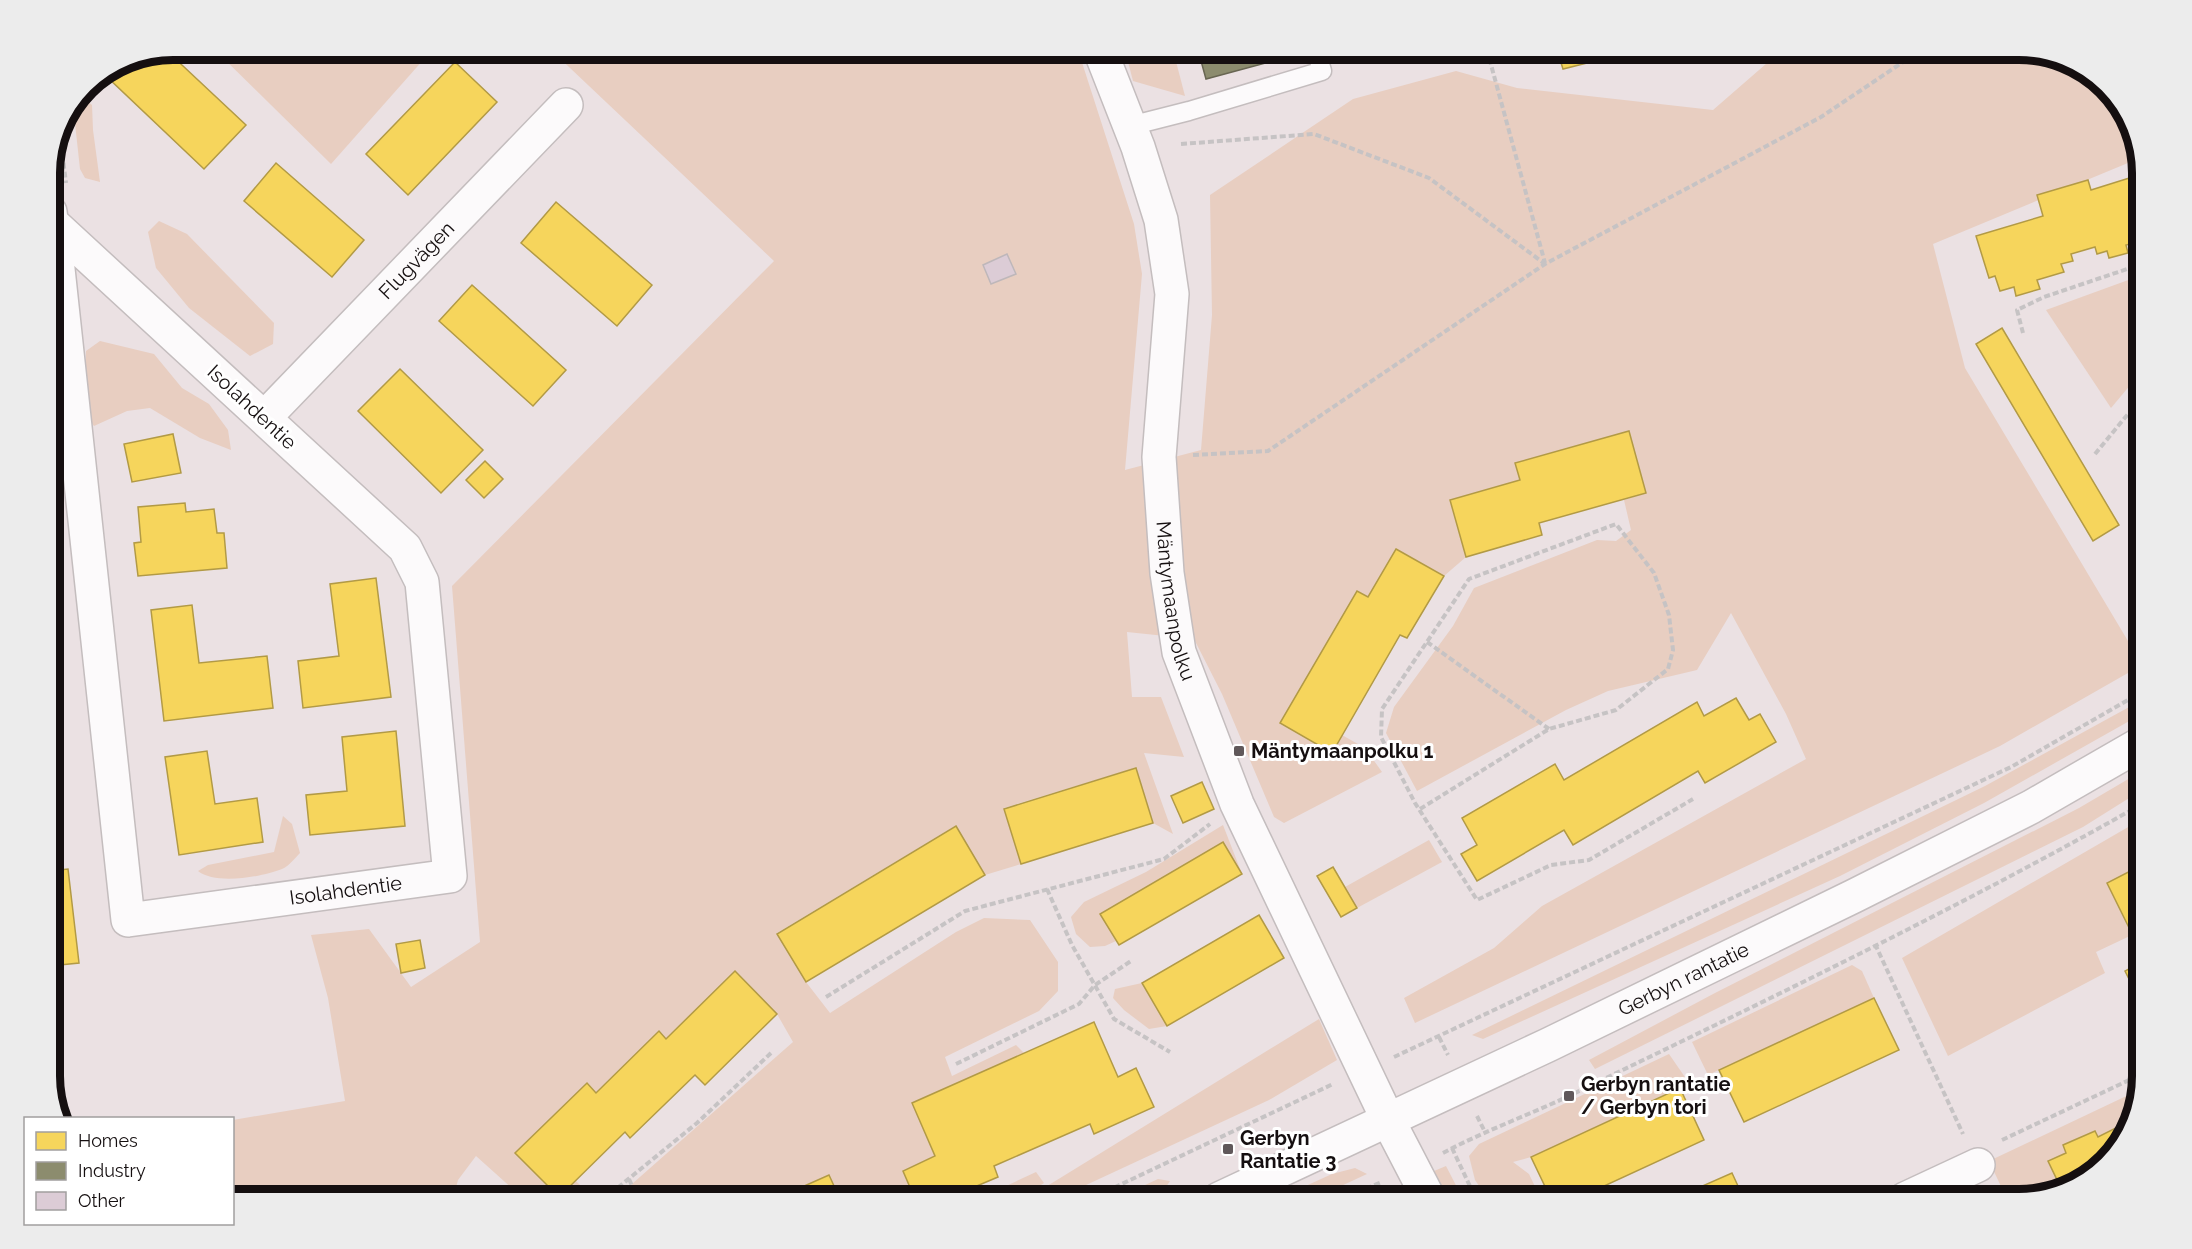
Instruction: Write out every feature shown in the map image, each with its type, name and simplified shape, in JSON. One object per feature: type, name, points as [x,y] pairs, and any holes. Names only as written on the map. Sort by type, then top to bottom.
[{"type":"street","name":"Mäntymaanpolku","points":[[1104,60],[1134,136],[1161,220],[1172,294],[1159,458],[1167,573],[1179,652],[1237,804],[1388,1120],[1424,1189]]},
{"type":"street","name":"Flugvägen","points":[[265,417],[566,105]]},
{"type":"street","name":"Isolahdentie","points":[[60,226],[405,548],[422,582],[450,876],[128,920],[60,300]]},
{"type":"street","name":"Gerbyn rantatie","points":[[1242,1189],[1569,1034],[2031,807],[2132,748]]},
{"type":"street","points":[[1924,1189],[1975,1159]]},
{"type":"lane","points":[[1134,136],[1189,111],[1322,71],[1319,60]]},
{"type":"path","points":[[1490,60],[1545,264]]},
{"type":"path","points":[[1159,458],[1268,451],[1545,264],[1821,117],[1907,60]]},
{"type":"path","points":[[1134,136],[1314,134],[1430,178],[1545,264]]},
{"type":"path","points":[[2024,333],[2017,310],[2044,297],[2132,267]]},
{"type":"path","points":[[2095,454],[2132,409]]},
{"type":"path","points":[[1420,809],[1549,729],[1616,710],[1668,669],[1673,650],[1669,615],[1654,573],[1616,524],[1469,579],[1382,709],[1381,736],[1420,809],[1477,900],[1551,865],[1589,860],[1693,799]]},
{"type":"path","points":[[1427,642],[1549,729]]},
{"type":"path","points":[[1113,1189],[2011,767],[2132,698]]},
{"type":"path","points":[[826,997],[964,911],[1164,859],[1237,804]]},
{"type":"path","points":[[1366,1189],[1569,1096],[2054,854],[2132,810]]},
{"type":"path","points":[[1047,889],[1072,945],[1114,1019],[1170,1052]]},
{"type":"path","points":[[1875,944],[1975,1159],[2132,1079]]},
{"type":"path","points":[[956,1064],[1078,1004],[1095,985],[1131,961]]},
{"type":"path","points":[[617,1189],[697,1123],[771,1053]]},
{"type":"path","points":[[1452,1148],[1471,1189]]},
{"type":"path","points":[[629,1179],[633,1189]]},
{"type":"shaded area","points":[[225,60],[423,60],[331,164]]},
{"type":"shaded area","points":[[562,60],[1081,60],[1134,224],[1142,274],[1125,470],[1201,450],[1212,315],[1210,195],[1353,99],[1456,71],[1517,88],[1713,110],[1770,60],[2019,60],[2048,64],[2076,75],[2104,98],[2120,123],[2131,162],[1933,244],[1965,368],[2128,641],[2132,638],[2132,671],[2000,746],[1415,1023],[1404,998],[1494,948],[1542,906],[1806,759],[1786,714],[1731,613],[1697,670],[1608,691],[1566,710],[1417,791],[1386,733],[1394,707],[1453,626],[1474,588],[1597,540],[1616,541],[1631,530],[1624,500],[1646,493],[1515,463],[1520,480],[1450,500],[1466,557],[1444,576],[1396,549],[1368,597],[1357,591],[1281,723],[1342,735],[1365,748],[1382,772],[1284,823],[1274,817],[1222,694],[1194,639],[1127,632],[1132,697],[1161,697],[1184,757],[1144,753],[1173,834],[1153,823],[1135,768],[1004,808],[1021,864],[985,875],[955,826],[777,933],[806,982],[830,1013],[956,932],[984,918],[1030,920],[1058,962],[1058,991],[1039,1011],[945,1057],[952,1076],[1016,1045],[1024,1053],[912,1103],[935,1156],[903,1171],[911,1189],[835,1189],[829,1176],[798,1189],[626,1189],[793,1042],[777,1014],[735,971],[666,1039],[659,1031],[596,1093],[587,1083],[516,1152],[551,1189],[513,1189],[476,1156],[458,1180],[456,1189],[234,1189],[234,1120],[345,1101],[328,998],[311,935],[369,929],[411,987],[480,942],[452,586],[774,261]]},
{"type":"shaded area","points":[[1128,60],[1176,60],[1185,96],[1133,81]]},
{"type":"shaded area","points":[[86,100],[92,105],[100,182],[85,178],[80,169],[74,117]]},
{"type":"shaded area","points":[[159,221],[187,234],[274,323],[273,344],[250,356],[189,308],[156,268],[148,232]]},
{"type":"shaded area","points":[[2132,279],[2132,383],[2111,408],[2046,310]]},
{"type":"shaded area","points":[[100,341],[154,354],[182,388],[209,404],[228,430],[231,450],[200,438],[150,408],[127,411],[94,426],[84,413],[86,351]]},
{"type":"shaded area","points":[[2132,705],[2132,720],[1984,803],[1840,876],[1483,1039],[1472,1035],[1985,786]]},
{"type":"shaded area","points":[[2132,777],[2132,796],[2083,827],[1595,1069],[1589,1060],[1715,993],[2079,808]]},
{"type":"shaded area","points":[[283,816],[292,824],[300,853],[285,868],[263,875],[227,879],[215,878],[198,871],[208,865],[274,852]]},
{"type":"shaded area","points":[[1223,825],[1242,874],[1223,842],[1100,914],[1116,941],[1105,946],[1090,947],[1076,934],[1071,917],[1084,902],[1146,872]]},
{"type":"shaded area","points":[[2132,825],[2132,870],[2107,883],[2132,935],[2096,952],[2105,973],[1948,1056],[1902,958]]},
{"type":"shaded area","points":[[1429,840],[1442,862],[1357,908],[1345,887]]},
{"type":"shaded area","points":[[1852,965],[1862,971],[1874,998],[1708,1075],[1692,1042]]},
{"type":"shaded area","points":[[1142,983],[1167,1026],[1149,1029],[1124,1010],[1113,998],[1115,989]]},
{"type":"shaded area","points":[[1319,1019],[1337,1060],[1269,1100],[1078,1189],[1042,1189]]},
{"type":"shaded area","points":[[1669,1054],[1689,1083],[1531,1157],[1513,1162],[1529,1174],[1536,1189],[1481,1189],[1475,1180],[1469,1156],[1479,1144]]},
{"type":"shaded area","points":[[2130,1094],[2120,1126],[2098,1137],[2094,1131],[2063,1145],[2066,1153],[2048,1161],[2058,1181],[2034,1188],[2002,1189],[1989,1161]]},
{"type":"shaded area","points":[[1446,1166],[1458,1189],[1443,1189],[1434,1171]]},
{"type":"shaded area","points":[[1355,1168],[1367,1174],[1335,1189],[1299,1189],[1332,1174]]},
{"type":"shaded area","points":[[1036,1172],[1044,1183],[1035,1189],[999,1189]]},
{"type":"shaded area","points":[[1158,1179],[1170,1181],[1165,1189],[1136,1189]]},
{"type":"shaded area","points":[[576,1181],[584,1189],[567,1189]]},
{"type":"building: Homes","points":[[177,60],[246,125],[204,169],[110,79],[137,66],[151,62]]},
{"type":"building: Homes","points":[[1560,60],[1599,60],[1563,69]]},
{"type":"building: Homes","points":[[455,62],[497,102],[408,195],[366,154]]},
{"type":"building: Homes","points":[[276,163],[364,240],[332,277],[244,201]]},
{"type":"building: Homes","points":[[2132,177],[2132,244],[2126,245],[2128,253],[2109,258],[2107,251],[2097,254],[2095,247],[2071,254],[2073,261],[2061,264],[2064,272],[2037,280],[2040,289],[2016,296],[2014,287],[2000,291],[1995,276],[1989,278],[1976,236],[2043,216],[2037,195],[2088,180],[2091,190]]},
{"type":"building: Homes","points":[[556,202],[652,285],[617,326],[521,243]]},
{"type":"building: Homes","points":[[472,285],[566,370],[533,406],[439,321]]},
{"type":"building: Homes","points":[[2002,328],[2119,525],[2093,541],[1976,344]]},
{"type":"building: Homes","points":[[400,369],[483,450],[441,493],[358,411]]},
{"type":"building: Homes","points":[[1629,431],[1646,493],[1539,523],[1542,535],[1466,557],[1450,500],[1520,480],[1515,463]]},
{"type":"building: Homes","points":[[173,434],[181,473],[132,482],[124,444]]},
{"type":"building: Homes","points":[[485,461],[503,479],[484,498],[466,480]]},
{"type":"building: Homes","points":[[185,503],[186,512],[214,509],[217,533],[224,533],[227,568],[138,576],[134,543],[141,542],[138,507]]},
{"type":"building: Homes","points":[[1396,549],[1444,576],[1407,638],[1400,635],[1332,753],[1280,723],[1357,591],[1368,597]]},
{"type":"building: Homes","points":[[376,578],[391,697],[303,708],[298,661],[339,656],[330,584]]},
{"type":"building: Homes","points":[[192,605],[199,663],[267,656],[273,708],[164,721],[151,610]]},
{"type":"building: Homes","points":[[1736,698],[1749,720],[1760,714],[1776,742],[1705,783],[1698,771],[1573,845],[1564,830],[1477,881],[1461,854],[1477,845],[1462,818],[1555,764],[1564,780],[1697,702],[1704,716]]},
{"type":"building: Homes","points":[[396,731],[405,826],[310,835],[306,795],[347,791],[342,737]]},
{"type":"building: Homes","points":[[207,751],[215,804],[257,798],[263,842],[179,855],[165,757]]},
{"type":"building: Homes","points":[[1136,768],[1153,823],[1021,864],[1004,809]]},
{"type":"building: Homes","points":[[1202,782],[1214,809],[1183,823],[1171,796]]},
{"type":"building: Homes","points":[[956,826],[985,875],[806,982],[777,934]]},
{"type":"building: Homes","points":[[1223,842],[1242,874],[1119,945],[1100,914]]},
{"type":"building: Homes","points":[[1333,867],[1357,908],[1341,917],[1317,876]]},
{"type":"building: Homes","points":[[68,869],[79,963],[60,965],[60,870]]},
{"type":"building: Homes","points":[[2132,870],[2132,934],[2107,883]]},
{"type":"building: Homes","points":[[1259,915],[1284,958],[1167,1026],[1142,983]]},
{"type":"building: Homes","points":[[420,940],[425,968],[401,973],[396,944]]},
{"type":"building: Homes","points":[[2132,967],[2132,985],[2125,971]]},
{"type":"building: Homes","points":[[735,971],[777,1014],[705,1085],[695,1075],[630,1138],[625,1132],[567,1189],[551,1189],[515,1153],[587,1083],[596,1093],[659,1031],[666,1039]]},
{"type":"building: Homes","points":[[1874,998],[1899,1050],[1744,1122],[1719,1070]]},
{"type":"building: Homes","points":[[1094,1022],[1118,1077],[1136,1068],[1154,1107],[1094,1134],[1090,1124],[994,1166],[998,1177],[970,1189],[911,1189],[903,1171],[935,1156],[912,1103]]},
{"type":"building: Homes","points":[[1680,1088],[1704,1140],[1598,1189],[1546,1189],[1531,1157]]},
{"type":"building: Homes","points":[[2120,1126],[2109,1145],[2088,1166],[2058,1181],[2048,1161],[2066,1153],[2063,1145],[2095,1131],[2098,1137]]},
{"type":"building: Homes","points":[[1732,1173],[1739,1189],[1701,1189],[1700,1187]]},
{"type":"building: Homes","points":[[829,1175],[835,1189],[798,1189]]},
{"type":"building: Industry","points":[[1201,60],[1277,60],[1206,79]]},
{"type":"building: Other","points":[[1007,254],[1016,274],[991,284],[983,265]]},
{"type":"place","name":"Mäntymaanpolku 1","points":[[1239,751]]},
{"type":"place","name":"Gerbyn rantatie / Gerbyn tori","points":[[1569,1096]]},
{"type":"place","name":"Gerbyn Rantatie 3","points":[[1228,1149]]}]
